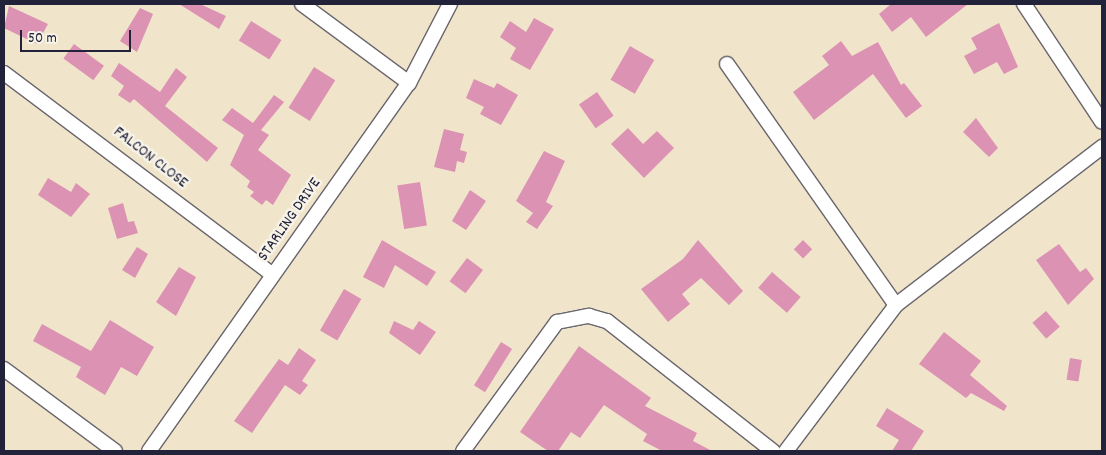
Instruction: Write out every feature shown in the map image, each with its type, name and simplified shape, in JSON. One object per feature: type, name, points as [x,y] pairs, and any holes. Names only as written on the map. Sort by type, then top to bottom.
[{"type":"street","points":[[302,4],[409,83]]},
{"type":"street","name":"STARLING DRIVE","points":[[149,451],[409,83],[450,4]]},
{"type":"street","points":[[1024,4],[1102,122]]},
{"type":"street","points":[[727,64],[896,305]]},
{"type":"street","name":"FALCON CLOSE","points":[[4,73],[273,275]]},
{"type":"street","points":[[786,451],[896,305],[1102,147]]},
{"type":"street","points":[[463,451],[557,322],[589,316],[607,321],[773,451]]},
{"type":"street","points":[[4,369],[115,451]]},
{"type":"building","points":[[179,4],[200,4],[226,16],[219,29]]},
{"type":"building","points":[[891,4],[968,4],[926,37],[911,17],[892,32],[879,14]]},
{"type":"building","points":[[9,6],[48,24],[37,44],[4,28]]},
{"type":"building","points":[[140,8],[153,14],[137,52],[120,41]]},
{"type":"building","points":[[534,18],[554,29],[530,70],[510,59],[516,48],[500,37],[510,21],[526,32]]},
{"type":"building","points":[[251,21],[282,40],[269,60],[239,41]]},
{"type":"building","points":[[999,23],[1018,67],[1004,74],[997,62],[974,74],[964,56],[977,49],[971,38]]},
{"type":"building","points":[[841,41],[852,56],[878,42],[901,85],[904,83],[922,106],[906,118],[873,74],[814,120],[793,92],[829,65],[822,56]]},
{"type":"building","points":[[74,44],[104,66],[93,80],[63,59]]},
{"type":"building","points":[[630,46],[654,60],[635,94],[610,80]]},
{"type":"building","points":[[119,63],[160,92],[176,68],[187,77],[165,106],[218,148],[207,162],[134,99],[130,103],[118,95],[124,86],[111,76]]},
{"type":"building","points":[[314,67],[335,80],[310,121],[289,108]]},
{"type":"building","points":[[474,79],[494,88],[497,83],[518,95],[501,125],[480,114],[484,107],[466,98]]},
{"type":"building","points":[[597,92],[614,116],[596,128],[579,105]]},
{"type":"building","points":[[274,95],[284,102],[261,130],[269,135],[258,150],[291,175],[273,205],[266,200],[262,205],[250,196],[254,192],[247,187],[250,181],[230,165],[244,135],[222,120],[232,108],[253,123]]},
{"type":"building","points":[[976,118],[998,148],[989,157],[963,132]]},
{"type":"building","points":[[628,128],[643,144],[657,131],[674,148],[644,178],[611,144]]},
{"type":"building","points":[[444,129],[464,134],[460,150],[467,152],[464,163],[457,161],[455,172],[434,167]]},
{"type":"building","points":[[544,151],[565,161],[546,202],[553,206],[537,229],[526,222],[533,213],[516,201]]},
{"type":"building","points":[[48,178],[71,192],[76,183],[90,194],[71,217],[38,195]]},
{"type":"building","points":[[420,182],[427,225],[404,229],[397,186]]},
{"type":"building","points":[[470,190],[486,201],[466,230],[452,221]]},
{"type":"building","points":[[123,203],[128,222],[134,221],[138,233],[117,239],[108,208]]},
{"type":"building","points":[[382,240],[436,272],[427,286],[395,265],[384,288],[363,277]]},
{"type":"building","points":[[698,240],[743,291],[729,305],[701,278],[682,294],[690,304],[668,322],[641,289],[683,259]]},
{"type":"building","points":[[803,240],[812,249],[803,258],[794,249]]},
{"type":"building","points":[[1059,244],[1080,272],[1086,268],[1094,279],[1068,305],[1036,260]]},
{"type":"building","points":[[137,247],[148,254],[135,278],[122,270]]},
{"type":"building","points":[[467,258],[483,270],[466,293],[450,281]]},
{"type":"building","points":[[179,267],[196,277],[176,316],[156,302]]},
{"type":"building","points":[[772,272],[801,297],[787,313],[758,288]]},
{"type":"building","points":[[344,289],[361,299],[337,341],[320,331]]},
{"type":"building","points":[[1046,311],[1060,327],[1046,339],[1032,323]]},
{"type":"building","points":[[110,320],[154,347],[137,376],[121,367],[105,395],[76,377],[81,367],[33,341],[42,324],[91,351]]},
{"type":"building","points":[[394,321],[413,330],[419,321],[436,332],[420,355],[389,333]]},
{"type":"building","points":[[944,332],[981,361],[970,375],[1007,406],[1004,411],[971,393],[966,398],[919,364]]},
{"type":"building","points":[[501,342],[512,349],[485,392],[474,385]]},
{"type":"building","points":[[579,346],[651,398],[645,406],[697,433],[693,441],[712,451],[662,451],[643,441],[647,434],[604,405],[580,438],[571,432],[558,451],[548,451],[520,432]]},
{"type":"building","points":[[299,348],[316,360],[302,381],[308,385],[300,395],[285,385],[252,433],[234,421],[279,359],[288,365]]},
{"type":"building","points":[[1070,358],[1082,360],[1078,382],[1067,380]]},
{"type":"building","points":[[887,408],[924,431],[911,451],[892,451],[899,440],[876,426]]}]
